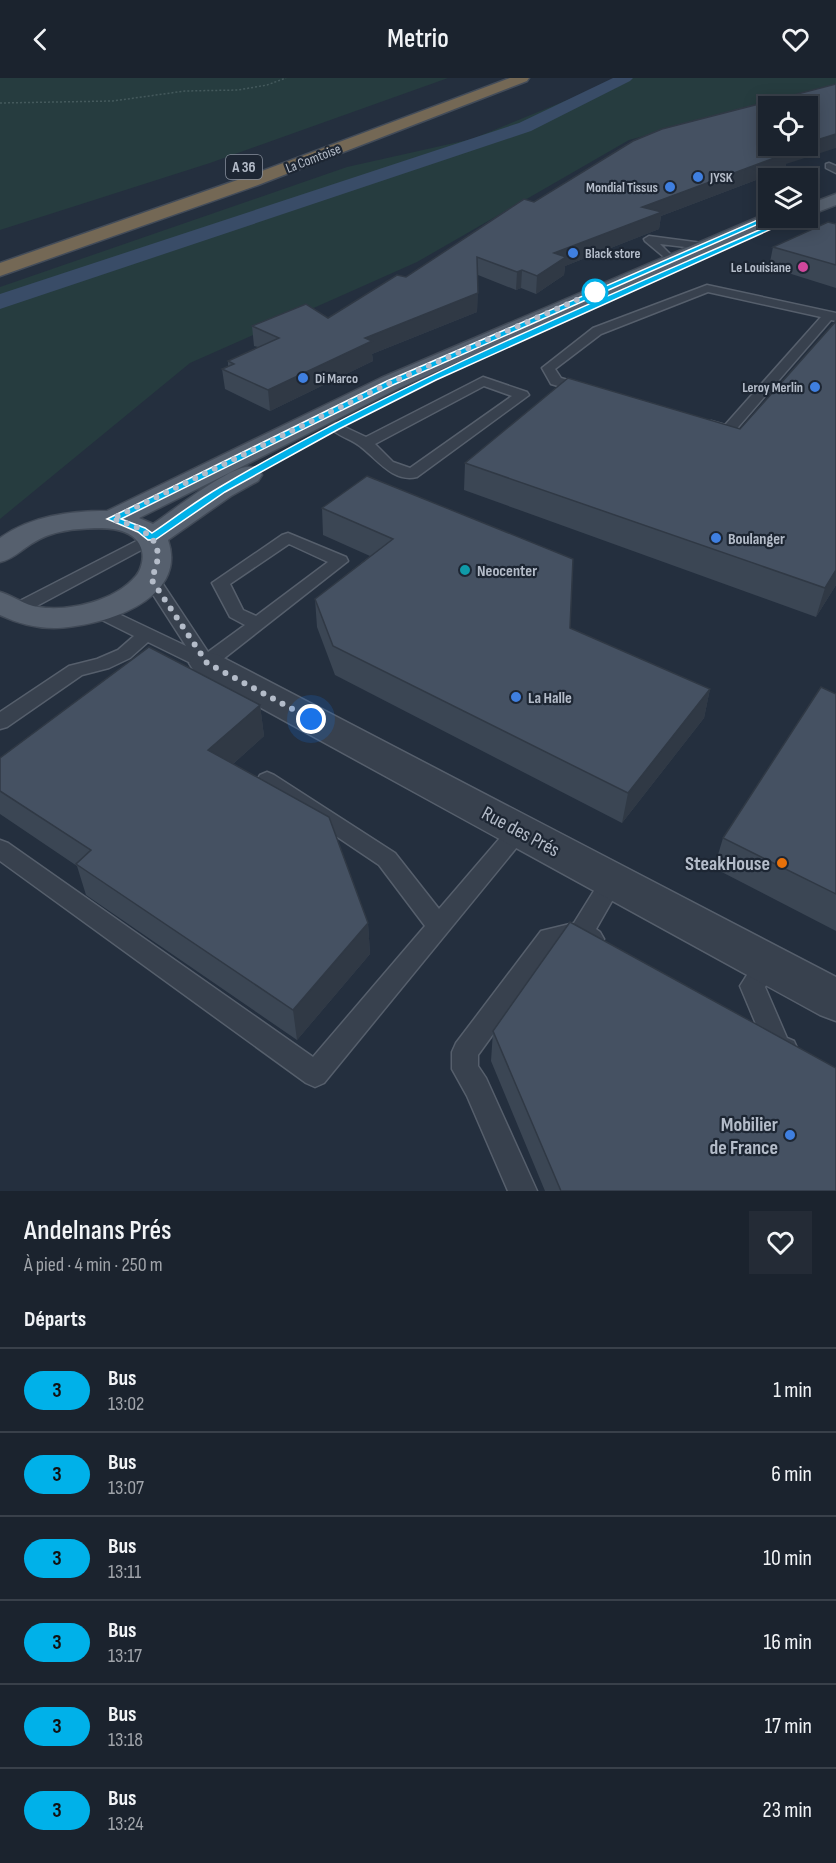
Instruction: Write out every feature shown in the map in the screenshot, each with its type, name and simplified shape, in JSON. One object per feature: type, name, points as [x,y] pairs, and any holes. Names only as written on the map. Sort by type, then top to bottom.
[{"type":"highway","name":"La Comtoise","points":[[107,215],[485,78]]},
{"type":"highway","name":"La Comtoise","points":[[0,270],[232,189],[522,78]]},
{"type":"main road","points":[[818,196],[836,189]]},
{"type":"main road","points":[[818,206],[836,199]]},
{"type":"main road","points":[[112,519],[390,383],[758,223]]},
{"type":"main road","points":[[152,538],[221,490],[336,427],[516,340],[770,228]]},
{"type":"main road","points":[[0,553],[16,540],[38,529],[88,518],[112,519],[135,527],[152,538],[158,550],[158,564],[151,579],[120,603],[98,611],[68,617],[39,617],[5,609]]},
{"type":"street","name":"Rue des Prés","points":[[207,663],[836,1000]]},
{"type":"lane","points":[[602,394],[556,381],[548,368],[597,331],[707,288],[832,317],[728,430],[694,420]]},
{"type":"lane","points":[[336,427],[366,443],[388,465],[412,474],[522,395],[483,381],[366,443]]},
{"type":"lane","points":[[5,609],[152,538]]},
{"type":"lane","points":[[207,663],[340,561],[288,538],[221,583],[236,612],[257,624]]},
{"type":"lane","points":[[151,579],[207,663]]},
{"type":"lane","points":[[98,611],[207,663]]},
{"type":"lane","points":[[0,722],[76,670],[102,664],[124,654],[147,634]]},
{"type":"lane","points":[[267,780],[387,859],[439,927]]},
{"type":"lane","points":[[0,849],[315,1074],[520,830]]},
{"type":"lane","points":[[581,932],[613,880]]},
{"type":"lane","points":[[523,1191],[477,1087],[465,1069],[465,1052],[549,938],[581,932],[612,950]]},
{"type":"lane","points":[[768,963],[752,986],[778,1046]]},
{"type":"lane","points":[[747,1028],[807,1062]]},
{"type":"path","points":[[0,103],[113,101],[185,91],[238,90],[267,85],[286,78]]},
{"type":"green space","points":[[0,78],[448,78],[210,163],[0,230]]},
{"type":"green space","points":[[621,78],[836,78],[836,86],[798,96],[758,96],[758,106],[629,140],[417,262],[190,363],[0,519],[0,287],[347,167],[472,139]]},
{"type":"building","points":[[836,84],[836,134],[818,140],[818,96],[790,96]]},
{"type":"building","points":[[758,104],[758,156],[780,156],[642,207],[662,212],[554,253],[566,257],[537,276],[522,270],[517,272],[477,257],[478,293],[365,338],[372,341],[268,390],[222,369],[234,364],[228,361],[279,338],[252,326],[306,304],[328,318],[397,275],[406,277],[524,199],[534,202],[633,141],[662,129]]},
{"type":"building","points":[[828,222],[836,224],[836,265],[773,247],[818,228]]},
{"type":"building","name":"Boulanger","points":[[836,321],[836,570],[825,588],[465,463],[568,378],[740,429]]},
{"type":"building","points":[[367,476],[573,559],[570,628],[710,689],[628,793],[333,646],[315,599],[393,539],[322,508]]},
{"type":"building","points":[[149,647],[260,705],[208,750],[329,817],[368,923],[293,1010],[76,864],[91,850],[0,791],[0,758]]},
{"type":"building","points":[[821,687],[836,694],[836,894],[723,838]]},
{"type":"building","points":[[570,922],[836,1068],[836,1191],[561,1191],[493,1031]]},
{"type":"waterway","points":[[0,302],[525,127],[625,78]]},
{"type":"bus line","name":"3","points":[[758,223],[390,383],[112,519],[141,530],[152,538],[221,490],[336,427],[433,378],[770,228]]},
{"type":"place","name":"JYSK","points":[[698,177]]},
{"type":"place","name":"Mondial Tissus","points":[[670,187]]},
{"type":"place","name":"Black store","points":[[573,253]]},
{"type":"place","name":"Le Louisiane","points":[[803,267]]},
{"type":"place","name":"Di Marco","points":[[303,378]]},
{"type":"place","name":"Leroy Merlin","points":[[815,387]]},
{"type":"place","name":"Boulanger","points":[[716,538]]},
{"type":"place","name":"Neocenter","points":[[465,570]]},
{"type":"place","name":"La Halle","points":[[516,697]]},
{"type":"place","name":"SteakHouse","points":[[782,863]]},
{"type":"place","name":"Mobilier de France","points":[[790,1135]]},
{"type":"route","points":[[311,719],[207,663],[151,579],[158,564],[158,550],[152,538],[141,530],[112,519],[390,383],[595,292]]}]
